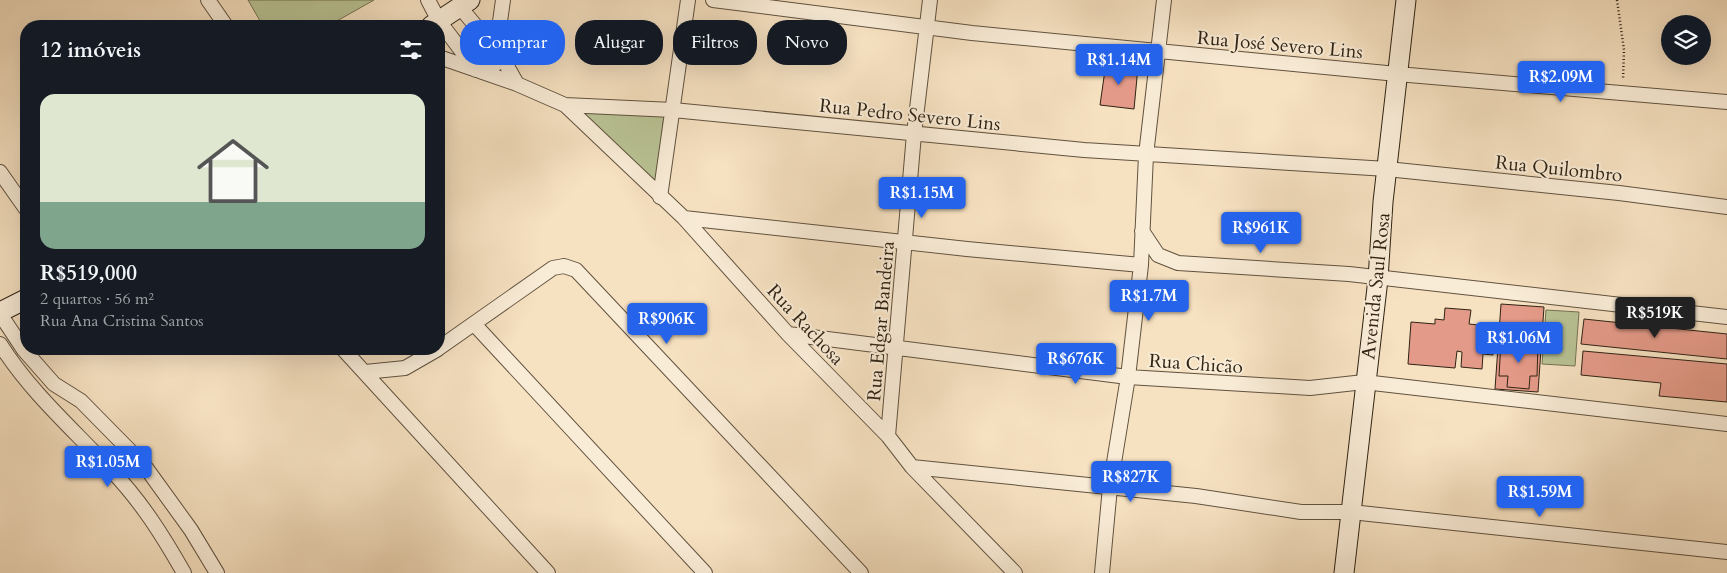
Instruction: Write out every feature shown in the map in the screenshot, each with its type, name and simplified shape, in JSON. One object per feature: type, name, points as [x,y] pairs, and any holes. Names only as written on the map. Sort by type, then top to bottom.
[{"type":"street","points":[[208,0],[222,20]]},
{"type":"street","points":[[428,0],[434,20]]},
{"type":"street","points":[[500,20],[502,0]]},
{"type":"street","points":[[660,197],[674,110],[688,0]]},
{"type":"street","name":"Rua José Severo Lins","points":[[713,0],[972,33],[1397,74],[1727,102]]},
{"type":"street","name":"Rua Edgar Bandeira","points":[[888,436],[914,134],[930,0]]},
{"type":"street","points":[[1102,573],[1110,487],[1128,377],[1141,265],[1146,155],[1164,0]]},
{"type":"street","name":"Avenida Saul Rosa","points":[[1344,573],[1364,382],[1378,278],[1387,169],[1406,0]]},
{"type":"street","points":[[441,20],[465,4],[476,20]]},
{"type":"street","points":[[445,35],[476,70],[486,70],[494,65]]},
{"type":"street","name":"Rua Pedro Severo Lins","points":[[445,59],[517,84],[565,105],[674,110],[1146,155],[1387,169]]},
{"type":"street","points":[[507,65],[517,84]]},
{"type":"street","name":"Rua Rachosa","points":[[565,105],[684,218],[788,334],[888,436],[912,467],[1015,573]]},
{"type":"street","name":"Rua Quilombro","points":[[1387,169],[1619,193],[1727,207]]},
{"type":"street","points":[[0,172],[20,200]]},
{"type":"street","points":[[684,218],[1141,265]]},
{"type":"street","points":[[1142,231],[1158,255],[1178,263],[1349,274],[1727,318]]},
{"type":"street","points":[[445,345],[554,268],[567,267],[576,270],[861,573]]},
{"type":"street","points":[[20,302],[0,313],[20,344]]},
{"type":"street","points":[[474,325],[705,573]]},
{"type":"street","name":"Rua Chicão","points":[[788,334],[1128,377],[1310,388],[1364,382],[1727,424]]},
{"type":"street","points":[[0,344],[41,399],[130,491],[160,533],[184,573]]},
{"type":"street","points":[[28,355],[54,384],[81,401],[144,465],[191,530],[217,573]]},
{"type":"street","points":[[349,355],[548,573]]},
{"type":"street","points":[[365,372],[405,368],[428,355]]},
{"type":"street","points":[[41,399],[54,384]]},
{"type":"street","points":[[912,467],[1196,496],[1301,512],[1351,512],[1727,552]]},
{"type":"path","points":[[1617,0],[1617,12],[1624,50],[1622,94]]},
{"type":"green space","points":[[248,0],[374,0],[339,20],[260,20]]},
{"type":"green space","points":[[579,111],[664,115],[656,185]]},
{"type":"green space","points":[[1546,310],[1579,312],[1575,366],[1542,364]]},
{"type":"building","points":[[1106,63],[1138,67],[1134,109],[1100,105]]},
{"type":"building","points":[[1501,304],[1544,307],[1538,392],[1495,389]]},
{"type":"building","points":[[1445,308],[1471,310],[1469,324],[1478,325],[1477,335],[1495,337],[1493,355],[1483,354],[1482,369],[1461,367],[1462,352],[1457,351],[1455,368],[1408,364],[1411,322],[1435,324],[1435,319],[1444,320]]},
{"type":"building","points":[[1584,319],[1727,334],[1727,359],[1581,344]]},
{"type":"building","points":[[1501,342],[1538,344],[1537,376],[1530,376],[1529,389],[1507,387],[1508,376],[1499,376]]},
{"type":"building","points":[[1583,351],[1727,364],[1727,402],[1659,396],[1661,383],[1581,375]]}]
